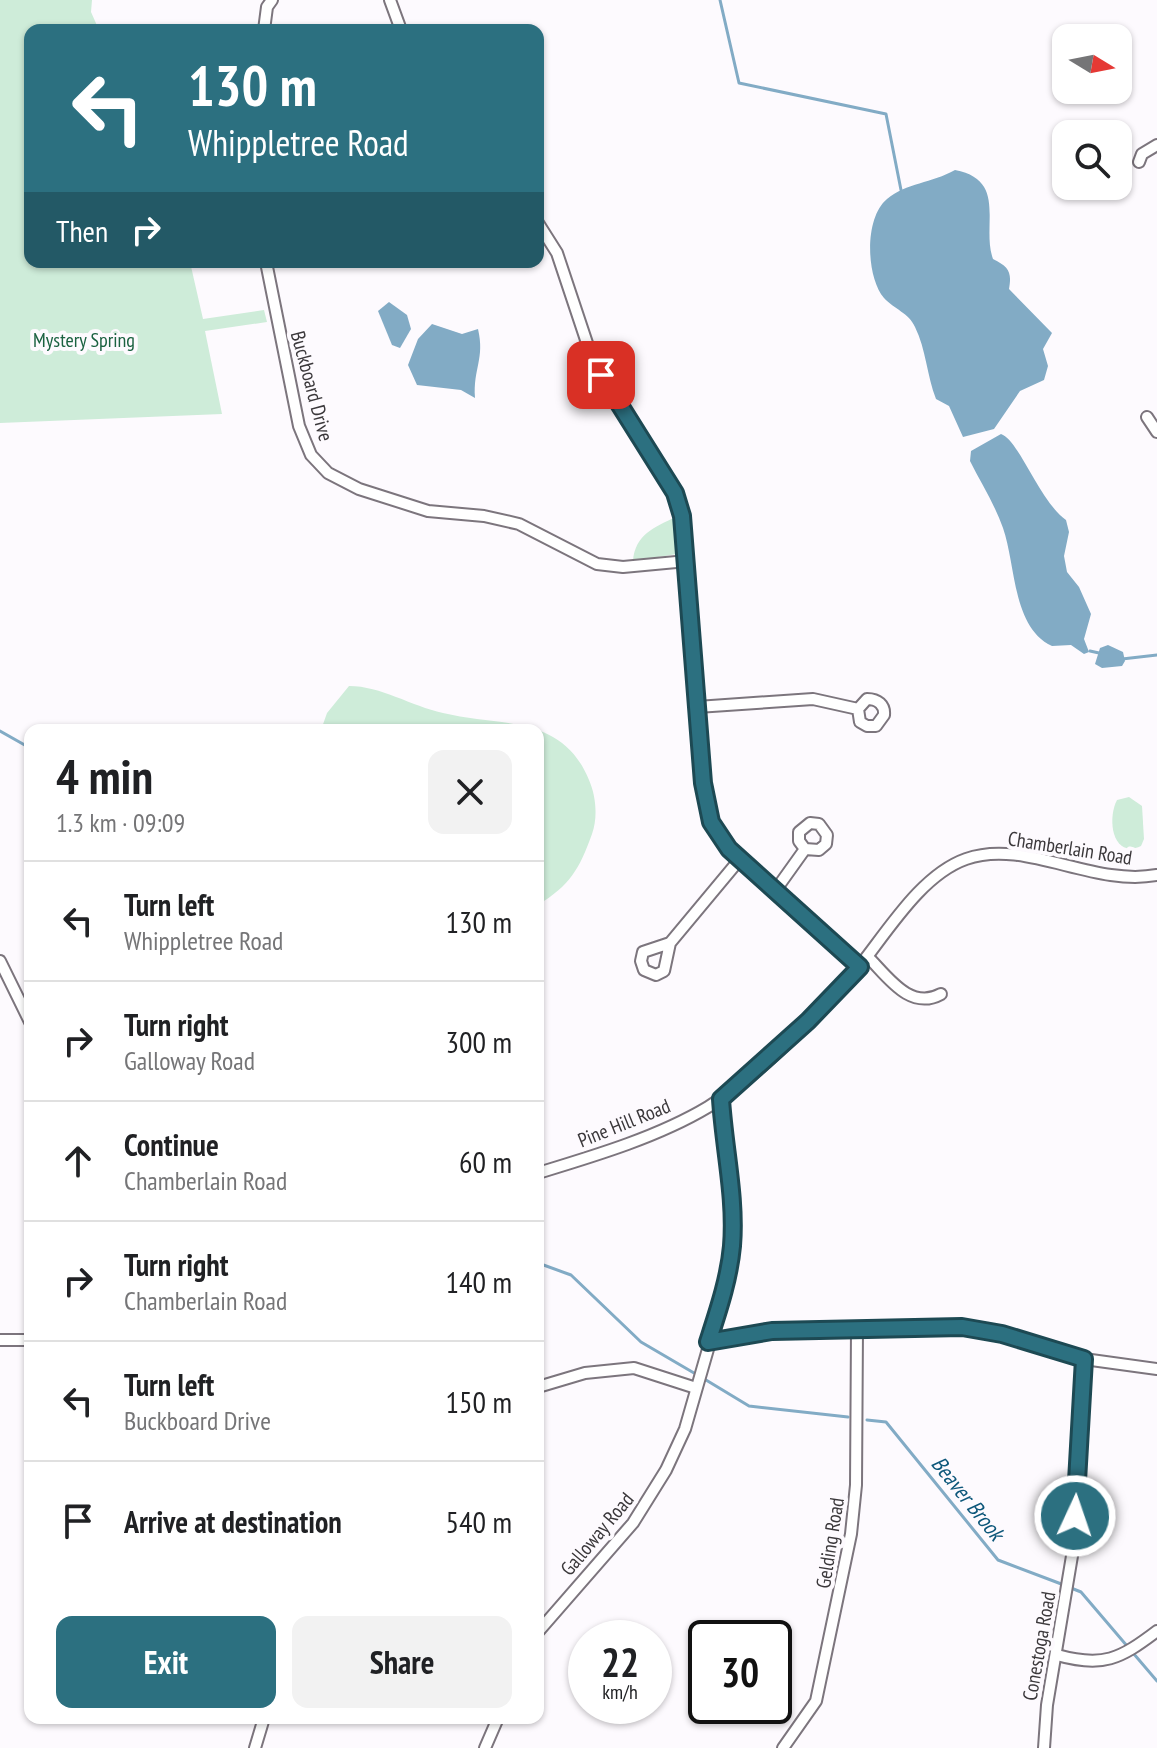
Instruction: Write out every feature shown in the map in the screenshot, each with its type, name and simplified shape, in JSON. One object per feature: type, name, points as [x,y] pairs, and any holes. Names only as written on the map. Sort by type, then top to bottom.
[{"type":"street","points":[[265,24],[267,7],[272,0]]},
{"type":"street","points":[[390,0],[399,24]]},
{"type":"street","points":[[1139,162],[1148,149],[1157,145]]},
{"type":"street","points":[[544,232],[557,253],[591,355],[678,501],[687,561],[706,807],[721,839],[740,859],[860,967]]},
{"type":"street","name":"Buckboard Drive","points":[[267,268],[299,426],[311,455],[328,473],[359,489],[428,511],[484,516],[519,524],[597,564],[623,567],[687,561]]},
{"type":"street","points":[[1147,417],[1157,432]]},
{"type":"street","points":[[697,707],[813,699],[858,709]]},
{"type":"street","points":[[775,891],[805,849]]},
{"type":"street","name":"Chamberlain Road","points":[[721,1099],[808,1021],[860,967],[916,896],[970,857],[1010,854],[1108,877],[1157,875]]},
{"type":"street","points":[[670,943],[740,859]]},
{"type":"street","points":[[868,957],[910,997],[928,1000],[941,994]]},
{"type":"street","points":[[0,961],[24,1005]]},
{"type":"street","name":"Pine Hill Road","points":[[544,1171],[653,1132],[721,1099]]},
{"type":"street","name":"Galloway Road","points":[[544,1625],[653,1494],[685,1429],[729,1269],[733,1211],[721,1099]]},
{"type":"street","name":"Gelding Road","points":[[783,1748],[816,1701],[851,1534],[856,1485],[857,1329]]},
{"type":"street","points":[[708,1342],[772,1331],[980,1329],[1084,1359],[1157,1369]]},
{"type":"street","points":[[0,1340],[24,1340]]},
{"type":"street","name":"Conestoga Road","points":[[1044,1748],[1045,1714],[1074,1544],[1084,1359]]},
{"type":"street","points":[[544,1385],[585,1373],[634,1368],[696,1388]]},
{"type":"street","points":[[1057,1655],[1088,1662],[1111,1660],[1157,1631]]},
{"type":"street","points":[[255,1748],[262,1724]]},
{"type":"street","points":[[485,1748],[495,1724]]},
{"type":"green space","name":"Mystery Spring","points":[[0,0],[92,0],[91,12],[96,24],[24,24],[24,268],[191,268],[203,319],[264,310],[267,322],[205,331],[222,414],[0,423]]},
{"type":"green space","points":[[676,517],[677,554],[633,561],[642,538],[653,528]]},
{"type":"green space","points":[[349,686],[373,689],[443,713],[513,724],[323,724],[327,713]]},
{"type":"green space","points":[[544,732],[563,744],[577,759],[589,780],[595,800],[594,827],[583,857],[558,891],[544,901]]},
{"type":"green space","points":[[1129,797],[1142,806],[1144,839],[1141,846],[1131,849],[1118,842],[1112,817],[1117,800]]},
{"type":"water","points":[[955,170],[971,175],[982,183],[989,206],[993,259],[1008,271],[1009,289],[1052,333],[1043,349],[1048,366],[1044,380],[1020,391],[994,429],[963,437],[949,406],[936,399],[922,344],[912,322],[884,298],[878,288],[870,248],[874,220],[887,199]]},
{"type":"water","points":[[389,302],[407,315],[411,329],[400,348],[392,345],[378,311]]},
{"type":"water","points":[[432,324],[462,334],[478,329],[480,348],[475,398],[461,390],[417,385],[408,365],[418,339]]},
{"type":"water","points":[[1001,434],[1015,447],[1047,500],[1066,520],[1069,532],[1064,556],[1067,572],[1079,587],[1091,614],[1084,639],[1089,652],[1084,654],[1071,645],[1052,646],[1039,637],[1022,610],[1003,528],[970,461],[971,451]]},
{"type":"water","points":[[1108,645],[1123,652],[1125,661],[1122,666],[1102,668],[1095,664],[1100,648]]},
{"type":"waterway","points":[[720,0],[739,83],[886,114],[901,190]]},
{"type":"waterway","points":[[1090,651],[1099,653]]},
{"type":"waterway","points":[[1122,659],[1157,655]]},
{"type":"waterway","name":"Beaver Brook","points":[[0,731],[24,745]]},
{"type":"waterway","name":"Beaver Brook","points":[[544,1265],[571,1275],[641,1342],[694,1373]]},
{"type":"waterway","name":"Beaver Brook","points":[[706,1380],[749,1406],[848,1417]]},
{"type":"waterway","name":"Beaver Brook","points":[[867,1420],[886,1422],[998,1560],[1064,1585]]},
{"type":"waterway","name":"Beaver Brook","points":[[1071,1588],[1081,1592],[1157,1681]]},
{"type":"route","points":[[601,375],[675,493],[682,516],[703,783],[711,822],[729,849],[860,967],[808,1021],[721,1099],[733,1211],[732,1244],[723,1297],[708,1342],[772,1331],[962,1327],[1002,1334],[1084,1359],[1075,1516]]}]
